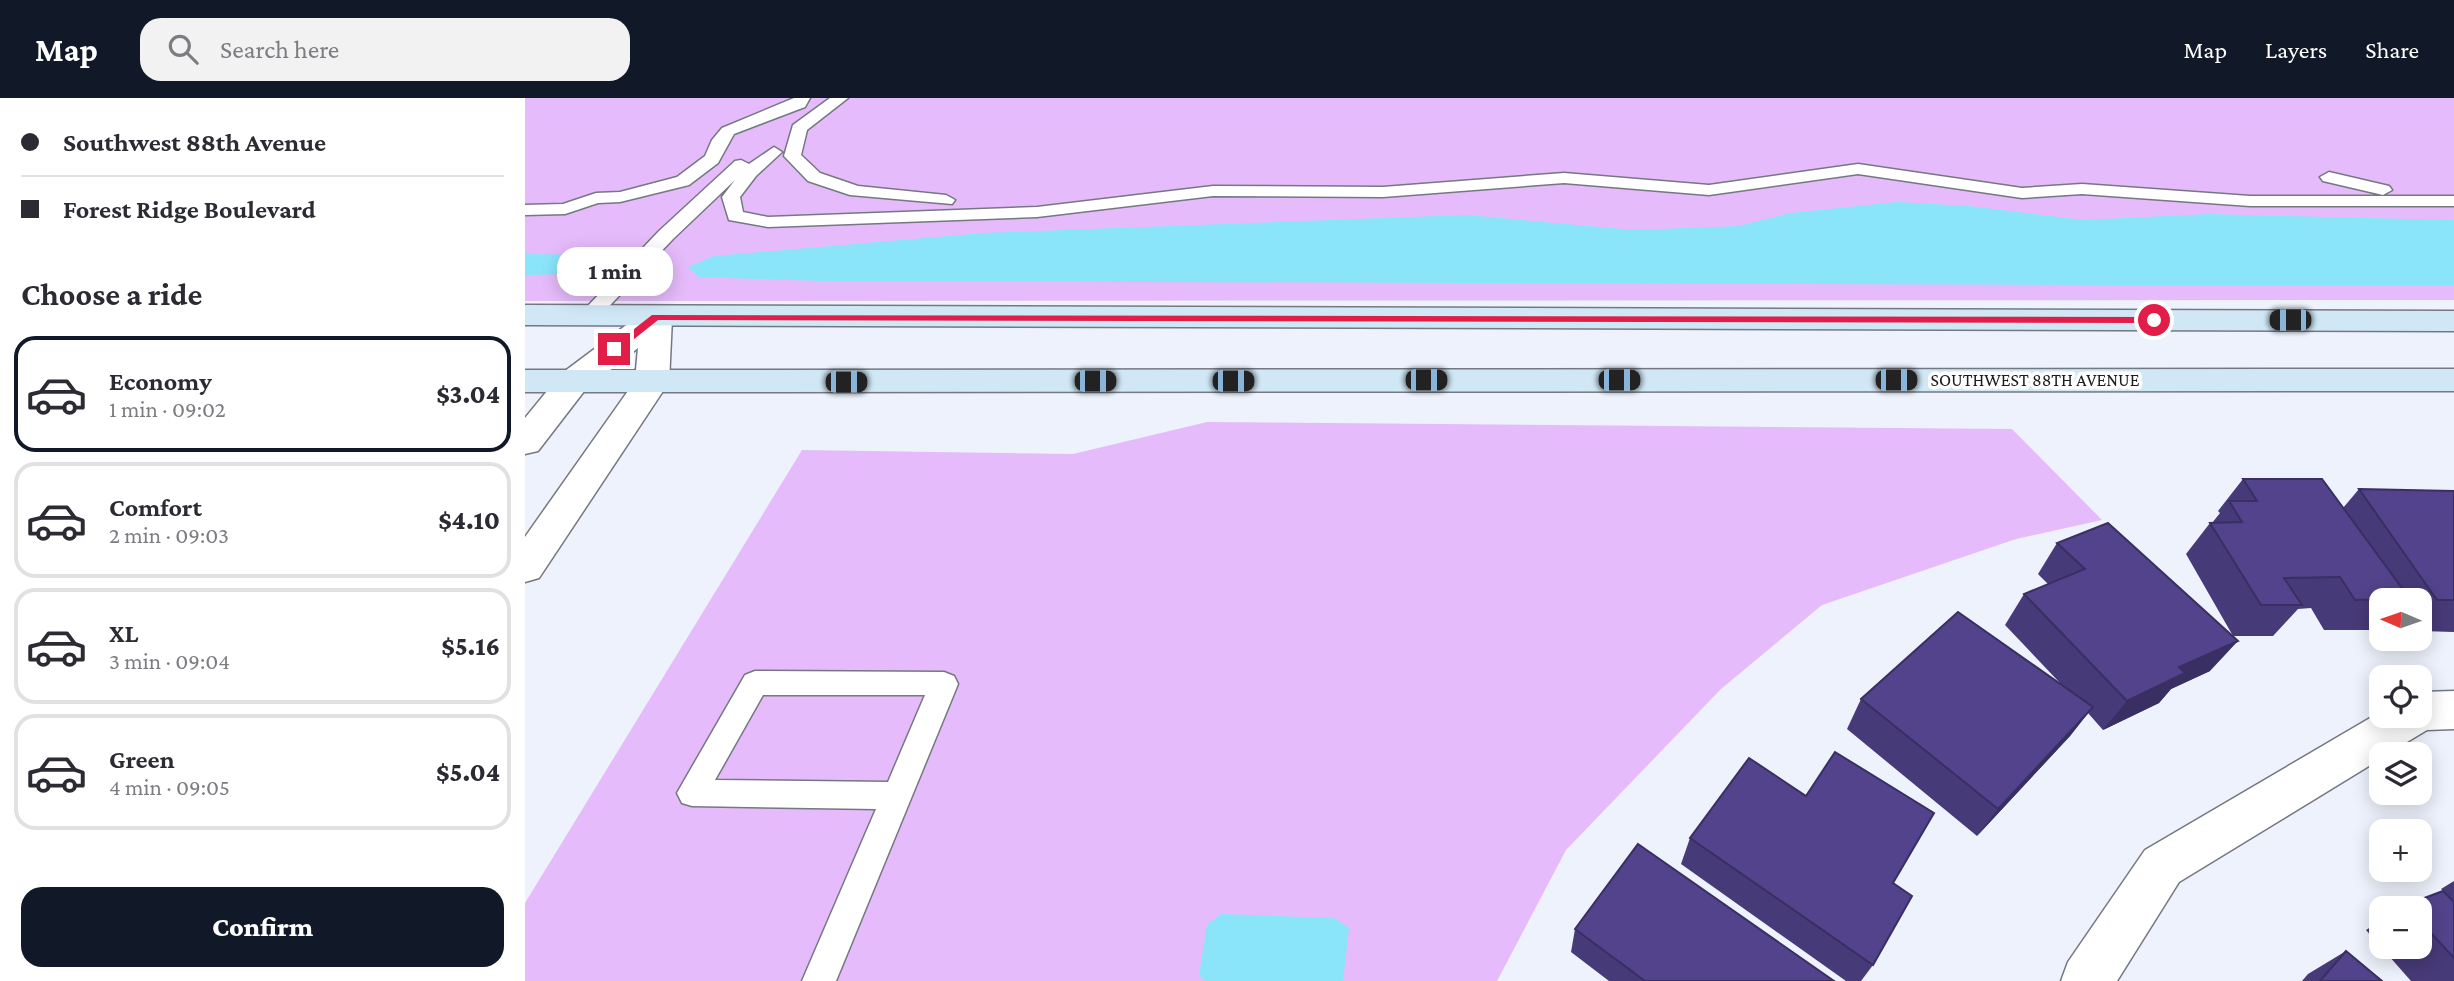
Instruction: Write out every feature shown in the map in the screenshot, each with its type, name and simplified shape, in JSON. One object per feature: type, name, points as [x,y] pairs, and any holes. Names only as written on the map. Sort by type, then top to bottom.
[{"type":"main road","points":[[525,315],[2454,321]]},
{"type":"main road","name":"SOUTHWEST 88TH AVENUE","points":[[525,381],[2454,380]]},
{"type":"street","points":[[525,442],[573,382],[656,317]]},
{"type":"street","points":[[525,567],[652,382],[656,317]]},
{"type":"street","points":[[2432,711],[2454,710]]},
{"type":"street","points":[[2087,981],[2161,866],[2392,728]]},
{"type":"lane","points":[[525,210],[565,209],[596,198],[620,197],[683,181],[712,159],[720,140],[728,131],[799,104],[802,98]]},
{"type":"lane","points":[[590,315],[666,235],[740,166],[824,98]]},
{"type":"lane","points":[[840,98],[799,128],[792,156],[814,177],[856,191],[966,201],[1025,201],[1136,192]]},
{"type":"lane","points":[[774,152],[750,173],[731,197],[735,216],[768,222],[1037,212],[1213,191],[1383,192],[1564,178],[1709,190],[1858,169],[2022,192],[2082,189],[2250,201],[2454,201]]},
{"type":"lane","points":[[2329,177],[2385,191],[2454,192]]},
{"type":"lane","points":[[525,225],[608,213],[666,200],[705,181]]},
{"type":"lane","points":[[819,981],[897,796],[944,684],[755,683],[692,793],[897,796]]},
{"type":"shaded area","points":[[525,98],[2454,98],[2454,300],[525,301]]},
{"type":"shaded area","points":[[1207,422],[2012,429],[2102,520],[2016,539],[1822,605],[1721,689],[1566,850],[1497,981],[525,981],[525,903],[802,450],[1073,454]]},
{"type":"water","points":[[1897,202],[1969,206],[2083,220],[2208,214],[2454,220],[2454,286],[821,281],[699,277],[688,267],[714,256],[983,233],[1466,215],[1634,230],[1738,226],[1791,213]]},
{"type":"water","points":[[525,254],[602,255],[580,274],[525,275]]},
{"type":"water","points":[[1221,914],[1334,918],[1349,928],[1343,981],[1205,981],[1199,975],[1207,925]]},
{"type":"building","points":[[2243,479],[2322,479],[2402,588],[2369,588],[2369,600],[2355,600],[2340,577],[2284,578],[2302,605],[2261,605],[2210,523],[2242,522],[2229,501],[2257,501]]},
{"type":"building","points":[[2359,489],[2454,491],[2454,600],[2437,600],[2433,588],[2429,588]]},
{"type":"building","points":[[2108,523],[2238,641],[2179,667],[2185,673],[2127,701],[2024,594],[2085,569],[2057,543]]},
{"type":"building","points":[[1958,612],[2093,707],[1998,809],[1861,699]]},
{"type":"building","points":[[1835,752],[1934,813],[1893,883],[1912,896],[1873,965],[1690,838],[1749,758],[1806,796]]},
{"type":"building","points":[[1638,844],[1834,981],[1645,981],[1575,929]]},
{"type":"building","points":[[2443,891],[2454,902],[2454,958],[2432,934],[2432,896],[2430,896]]},
{"type":"building","points":[[2346,951],[2382,981],[2320,981]]},
{"type":"route","points":[[614,349],[656,317],[2154,320]]}]
